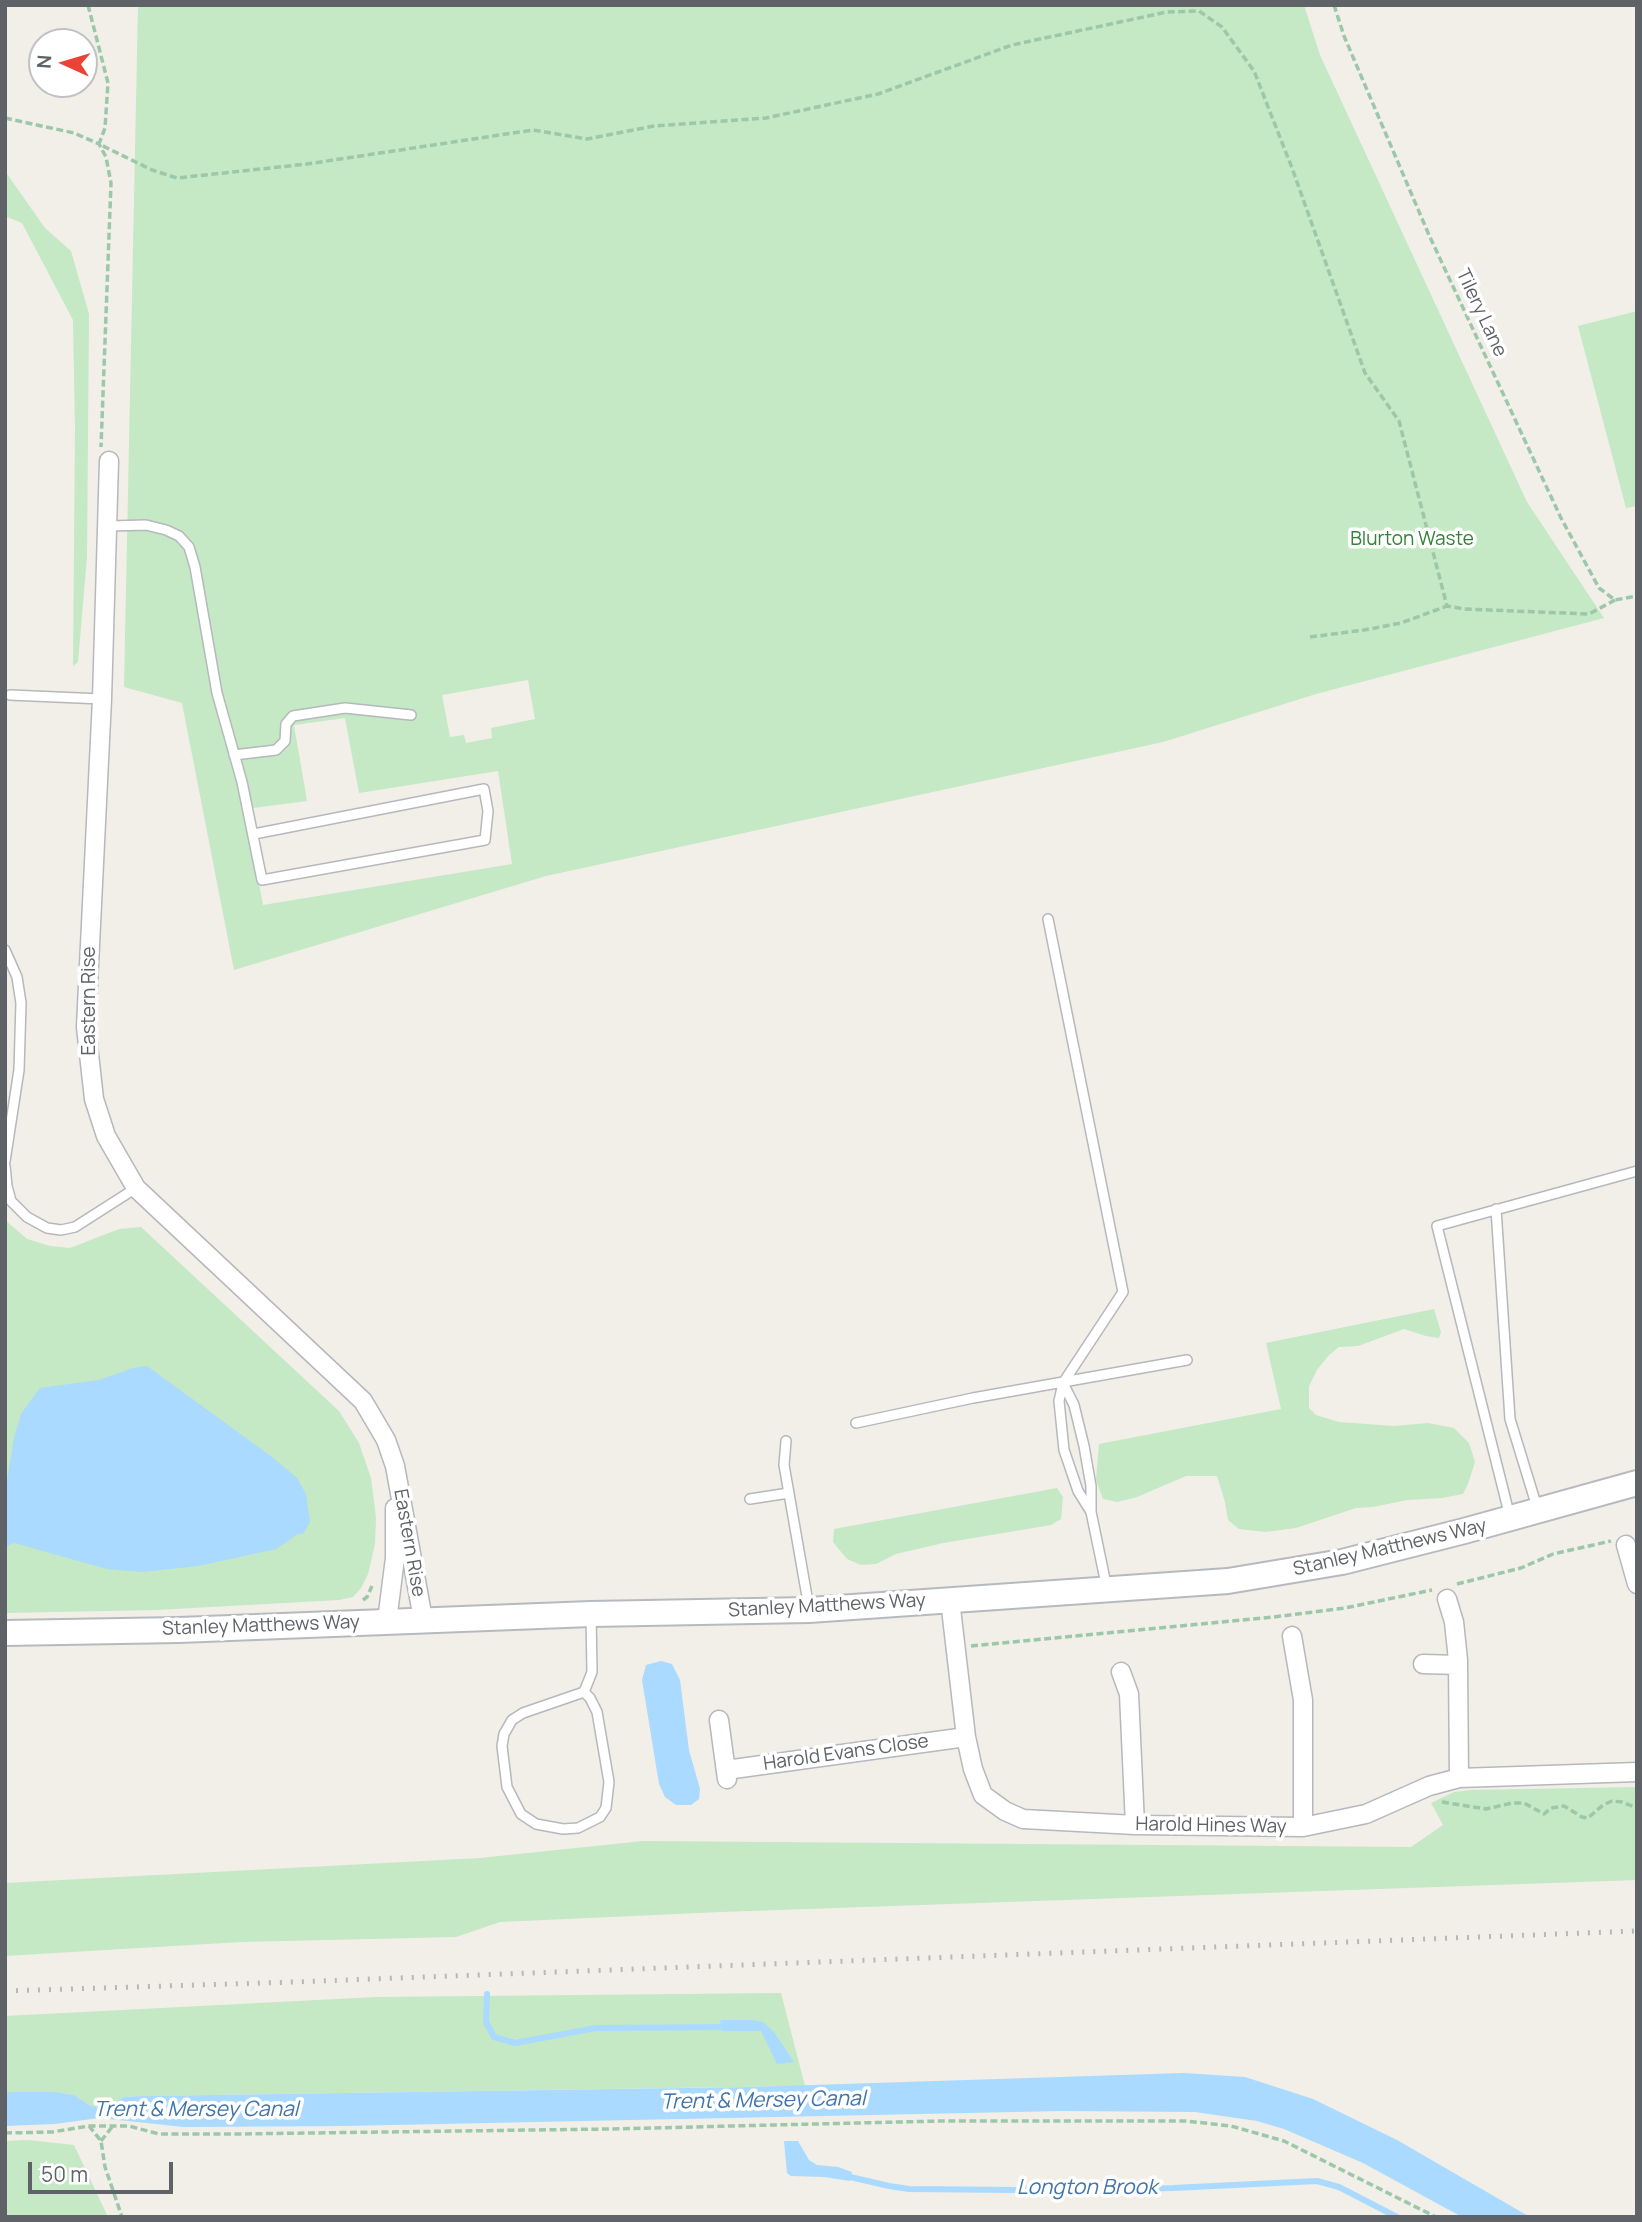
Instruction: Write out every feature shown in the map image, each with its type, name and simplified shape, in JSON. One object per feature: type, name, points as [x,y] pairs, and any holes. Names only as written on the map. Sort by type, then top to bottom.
[{"type":"main road","name":"Stanley Matthews Way","points":[[5,1633],[179,1630],[591,1614],[809,1610],[1228,1581],[1342,1562],[1538,1512],[1637,1483]]},
{"type":"street","name":"Eastern Rise","points":[[109,461],[102,699],[86,1027],[94,1099],[106,1136],[136,1188],[363,1401],[386,1440],[395,1466],[422,1619]]},
{"type":"street","name":"Eastern Rise","points":[[387,1620],[395,1558],[395,1466]]},
{"type":"street","points":[[1619,1543],[1637,1584]]},
{"type":"street","points":[[1440,1594],[1454,1622],[1458,1665],[1459,1778]]},
{"type":"street","name":"Harold Hines Way","points":[[950,1600],[966,1737],[973,1769],[983,1795],[1004,1811],[1023,1819],[1135,1825],[1303,1827],[1366,1814],[1429,1786],[1459,1778],[1637,1772]]},
{"type":"street","points":[[1292,1636],[1303,1700],[1303,1827]]},
{"type":"street","points":[[1423,1664],[1458,1665]]},
{"type":"street","points":[[1121,1672],[1129,1694],[1135,1825]]},
{"type":"street","name":"Harold Evans Close","points":[[719,1720],[727,1774],[966,1737]]},
{"type":"lane","points":[[109,526],[146,525],[166,530],[179,536],[188,547],[195,567],[217,693],[254,834],[262,880],[485,840],[488,811],[484,789],[254,834]]},
{"type":"lane","points":[[10,695],[102,699]]},
{"type":"lane","points":[[234,755],[276,750],[285,741],[286,724],[293,716],[345,708],[411,715]]},
{"type":"lane","points":[[1048,919],[1124,1292],[1063,1383],[1059,1401],[1064,1450],[1078,1491],[1091,1512]]},
{"type":"lane","points":[[5,950],[17,977],[21,1003],[19,1070],[5,1163],[11,1201],[27,1217],[47,1228],[61,1230],[75,1227],[136,1188]]},
{"type":"lane","points":[[1511,1519],[1437,1226],[1637,1171]]},
{"type":"lane","points":[[1496,1209],[1510,1419],[1538,1512]]},
{"type":"lane","points":[[856,1423],[900,1412],[1186,1360]]},
{"type":"lane","points":[[1063,1383],[1074,1405],[1084,1446],[1091,1486],[1091,1512],[1107,1591]]},
{"type":"lane","points":[[786,1441],[784,1465],[809,1610]]},
{"type":"lane","points":[[750,1499],[789,1493]]},
{"type":"lane","points":[[584,1692],[597,1712],[609,1782],[606,1808],[600,1817],[578,1828],[563,1829],[536,1824],[521,1814],[507,1787],[502,1746],[504,1734],[512,1720],[523,1713],[584,1692],[592,1672],[591,1614]]},
{"type":"path","points":[[88,5],[108,83],[106,128],[99,144]]},
{"type":"path","name":"Tilery Lane","points":[[1334,5],[1344,36],[1429,235],[1560,519],[1599,588],[1615,600]]},
{"type":"path","points":[[5,118],[74,133],[152,170],[177,178],[307,164],[533,130],[587,139],[654,126],[766,118],[878,94],[1012,45],[1167,12],[1199,11],[1222,27],[1254,71],[1292,168],[1365,373],[1399,421],[1447,606]]},
{"type":"path","points":[[99,144],[106,157],[111,183],[100,457],[109,461]]},
{"type":"path","points":[[1310,637],[1364,631],[1401,623],[1447,606],[1589,614],[1615,600],[1637,596]]},
{"type":"path","points":[[1457,1584],[1521,1568],[1553,1554],[1619,1543]]},
{"type":"path","points":[[359,1603],[367,1597],[375,1578]]},
{"type":"path","points":[[955,1647],[1275,1617],[1440,1594]]},
{"type":"path","points":[[1429,1786],[1438,1800],[1486,1809],[1524,1803],[1544,1814],[1551,1808],[1564,1806],[1588,1818],[1612,1801],[1637,1808]]},
{"type":"path","points":[[5,2133],[51,2132],[89,2126],[129,2126],[159,2134],[236,2134],[941,2121],[1186,2121],[1231,2126],[1284,2141],[1436,2217]]},
{"type":"path","points":[[89,2126],[101,2141],[105,2167],[122,2217]]},
{"type":"path","points":[[101,2141],[112,2127]]},
{"type":"green space","name":"Blurton Waste","points":[[138,5],[1304,5],[1320,55],[1527,502],[1604,618],[1316,694],[1163,742],[546,876],[234,970],[182,703],[124,687]],"holes":[[[528,680],[535,719],[491,728],[492,738],[466,743],[464,735],[450,737],[442,695]],[[345,718],[359,793],[498,771],[512,864],[263,905],[245,809],[307,801],[294,725]]]},
{"type":"green space","points":[[5,171],[45,228],[71,251],[89,314],[87,557],[78,662],[73,666],[73,320],[22,223],[5,216]]},
{"type":"green space","points":[[1637,311],[1637,506],[1626,508],[1578,326]]},
{"type":"green space","points":[[5,1220],[27,1239],[50,1246],[70,1248],[119,1229],[141,1227],[339,1411],[359,1443],[371,1478],[376,1518],[375,1544],[368,1574],[353,1597],[156,1610],[5,1613]]},
{"type":"green space","points":[[1434,1309],[1441,1332],[1439,1338],[1404,1329],[1358,1346],[1339,1347],[1317,1370],[1309,1386],[1309,1408],[1316,1415],[1339,1422],[1394,1426],[1428,1423],[1454,1428],[1469,1443],[1475,1462],[1463,1494],[1356,1508],[1296,1528],[1265,1532],[1239,1529],[1228,1520],[1217,1476],[1186,1476],[1137,1497],[1117,1502],[1103,1499],[1096,1480],[1099,1444],[1281,1409],[1266,1343]]},
{"type":"green space","points":[[1057,1488],[1063,1497],[1061,1519],[1051,1525],[943,1543],[896,1554],[876,1564],[861,1565],[847,1559],[833,1542],[834,1529]]},
{"type":"green space","points":[[1637,1787],[1637,1880],[500,1922],[456,1937],[241,1942],[5,1956],[5,1883],[480,1858],[643,1841],[1411,1847],[1443,1825],[1431,1803],[1454,1792]]},
{"type":"green space","points":[[781,1993],[805,2086],[143,2096],[124,2097],[105,2107],[91,2106],[74,2095],[56,2092],[5,2092],[5,2016],[376,1997]]},
{"type":"green space","points":[[28,2140],[74,2145],[108,2217],[5,2217],[5,2141]]},
{"type":"water","points":[[147,1366],[297,1478],[306,1494],[310,1522],[303,1534],[298,1534],[276,1549],[198,1566],[141,1572],[107,1569],[14,1543],[5,1547],[5,1493],[14,1438],[21,1414],[40,1388],[99,1380]]},
{"type":"water","points":[[661,1661],[672,1664],[680,1680],[689,1750],[700,1789],[699,1799],[691,1805],[676,1805],[665,1797],[659,1784],[642,1680],[646,1665]]},
{"type":"water","points":[[720,2020],[763,2022],[774,2032],[794,2062],[777,2064],[761,2031],[722,2031]]},
{"type":"water","name":"Trent & Mersey Canal","points":[[1184,2073],[1245,2077],[1313,2099],[1397,2140],[1530,2217],[1462,2217],[1363,2163],[1284,2129],[1257,2121],[1195,2112],[1063,2111],[184,2127],[99,2118],[55,2124],[5,2126],[5,2092],[56,2092],[74,2095],[91,2106],[105,2107],[124,2097],[143,2096],[750,2087]]},
{"type":"water","points":[[784,2141],[798,2141],[809,2160],[817,2165],[838,2167],[852,2172],[850,2181],[791,2176],[787,2173]]},
{"type":"waterway","name":"Longton Brook","points":[[487,1994],[486,2022],[494,2037],[515,2043],[596,2028],[728,2027]]},
{"type":"waterway","name":"Longton Brook","points":[[846,2176],[909,2189],[1018,2190],[1045,2186],[1173,2188],[1317,2181],[1339,2187],[1397,2217]]},
{"type":"railway","points":[[5,1991],[1637,1931]]}]
